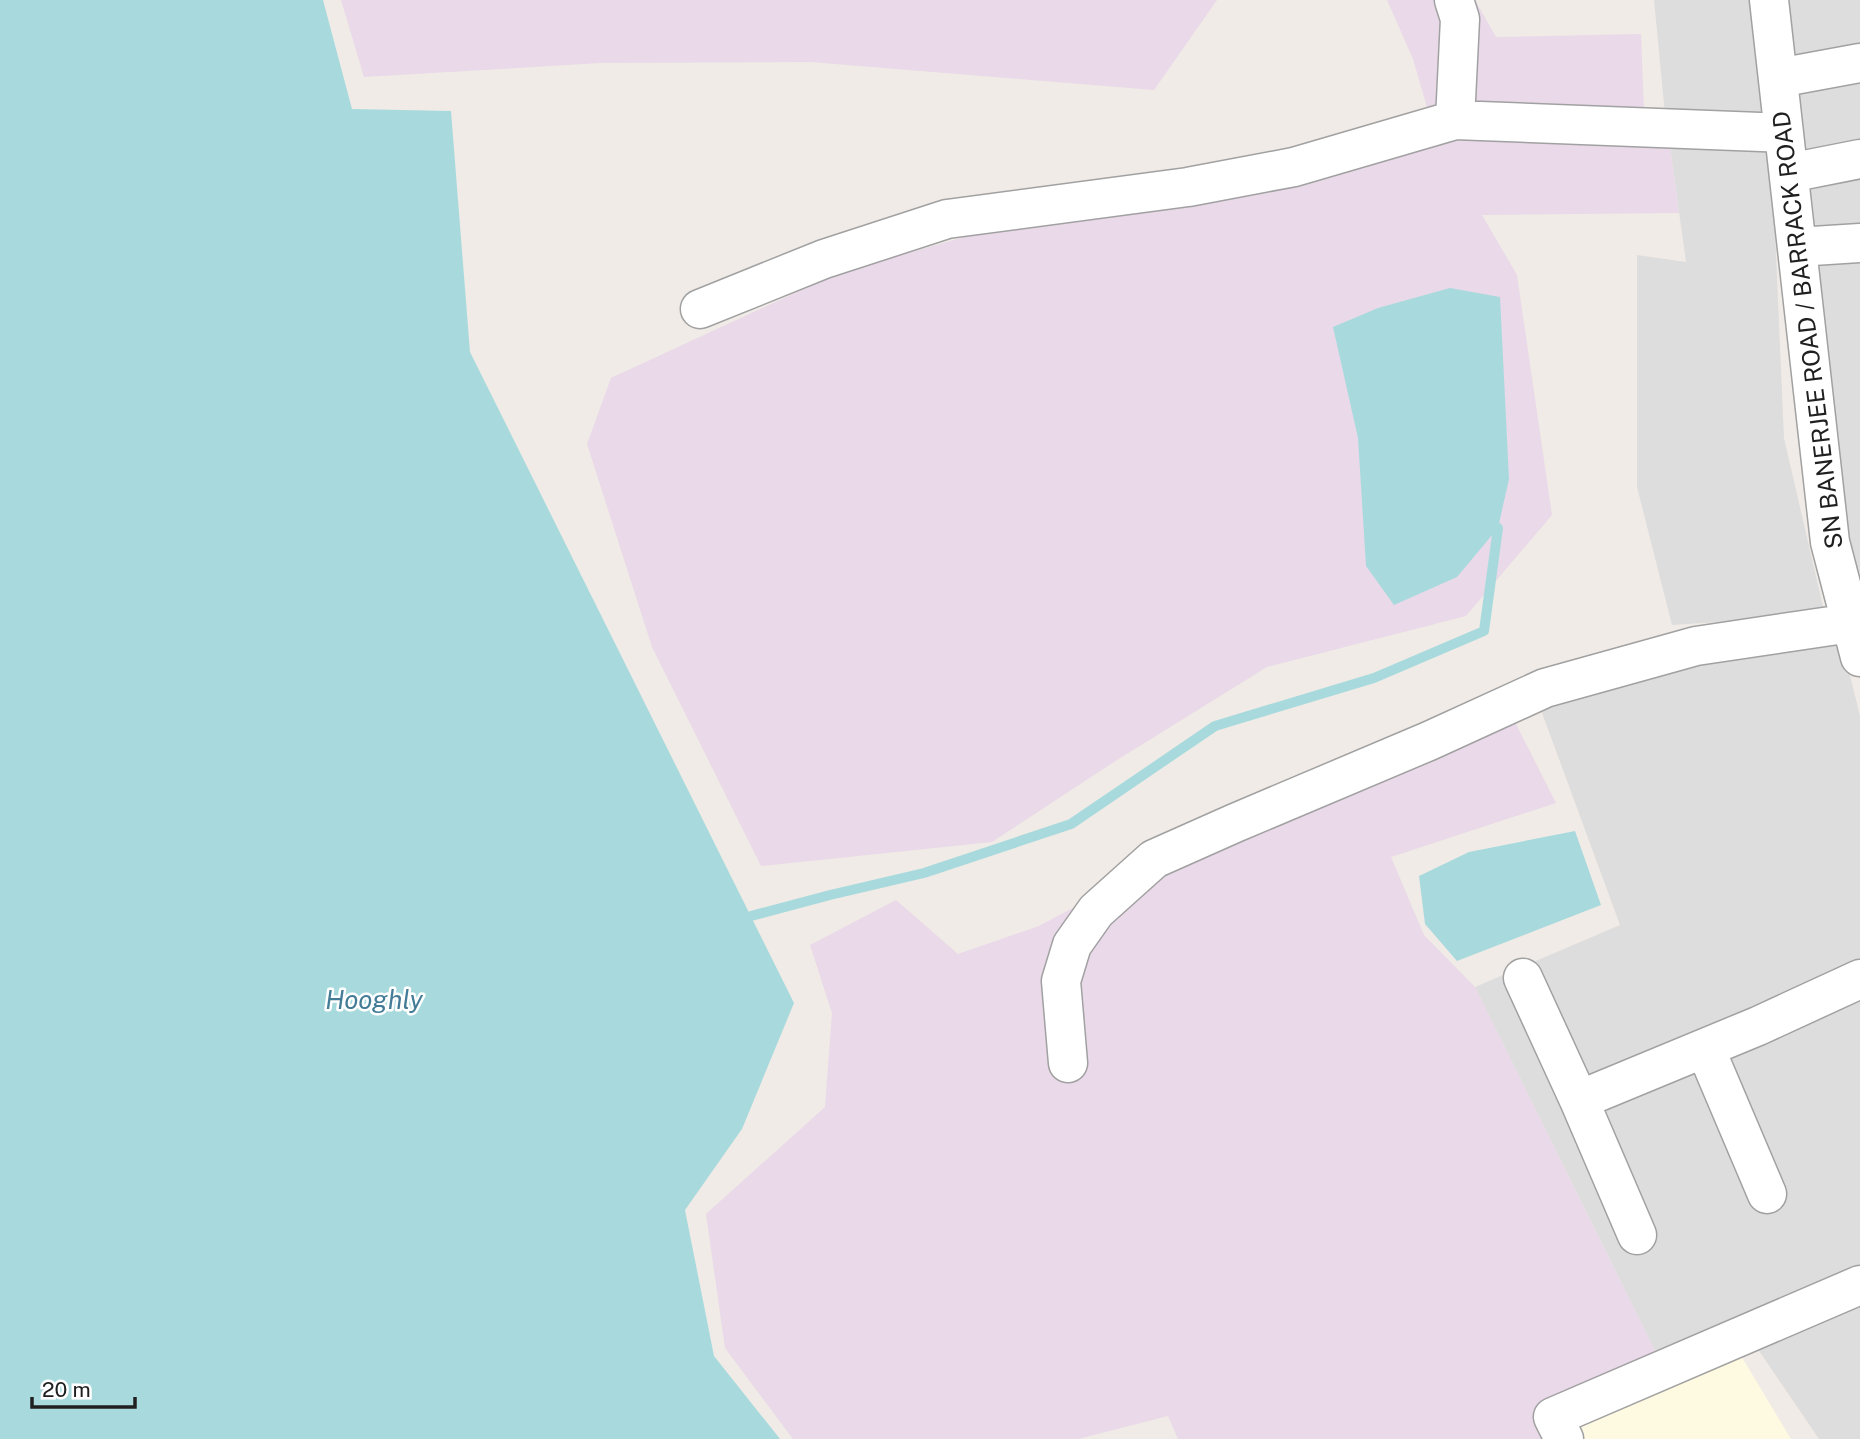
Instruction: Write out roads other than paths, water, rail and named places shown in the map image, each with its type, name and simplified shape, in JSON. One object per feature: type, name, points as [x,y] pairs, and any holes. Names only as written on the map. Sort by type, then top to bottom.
[{"type":"street","points":[[1454,0],[1461,19],[1455,120]]},
{"type":"street","name":"SN BANERJEE ROAD / BARRACK ROAD","points":[[1769,0],[1797,247],[1845,537],[1856,640]]},
{"type":"street","points":[[1778,78],[1860,63]]},
{"type":"street","points":[[700,309],[824,259],[947,219],[1188,187],[1294,167],[1455,120],[1784,133]]},
{"type":"street","points":[[1789,173],[1860,159]]},
{"type":"street","points":[[1797,247],[1860,243]]},
{"type":"street","points":[[1068,1063],[1061,981],[1072,944],[1096,911],[1154,859],[1545,688],[1696,646],[1856,640]]},
{"type":"street","points":[[1522,978],[1579,1100],[1637,1235]]},
{"type":"street","points":[[1579,1100],[1758,1026],[1860,978]]},
{"type":"street","points":[[1705,1048],[1767,1194]]},
{"type":"street","points":[[1564,1439],[1553,1417],[1860,1285]]},
{"type":"water","name":"Hooghly","points":[[0,0],[323,0],[352,109],[451,111],[470,352],[794,1003],[742,1129],[685,1210],[714,1356],[780,1439],[0,1439]]},
{"type":"water","points":[[1450,288],[1500,297],[1509,479],[1498,528],[1457,577],[1394,605],[1366,566],[1358,438],[1333,327],[1378,308]]},
{"type":"water","points":[[1575,831],[1601,905],[1457,961],[1425,924],[1419,876],[1469,852]]},
{"type":"waterway","points":[[751,916],[924,873],[1071,824],[1215,726],[1374,678],[1484,631],[1498,528]]}]
